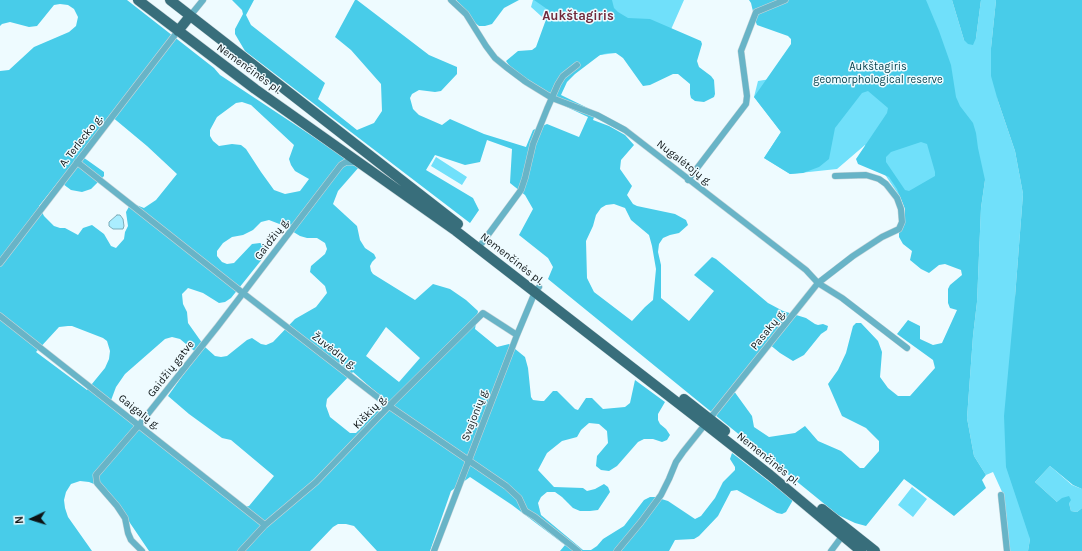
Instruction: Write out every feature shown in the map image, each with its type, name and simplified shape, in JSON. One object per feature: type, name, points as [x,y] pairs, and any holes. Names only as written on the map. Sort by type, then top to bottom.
[{"type":"main road","name":"Nemenčinės pl.","points":[[138,0],[178,32],[255,89],[537,289]]},
{"type":"main road","name":"Nemenčinės pl.","points":[[170,0],[482,243],[537,289],[875,551]]},
{"type":"main road","points":[[178,32],[190,16]]},
{"type":"main road","name":"Nemenčinės pl.","points":[[708,422],[862,551]]},
{"type":"street","points":[[190,16],[204,0]]},
{"type":"street","name":"Nugalėtojų g.","points":[[451,0],[466,14],[495,58],[526,82],[552,98],[597,115],[615,124],[638,140],[806,270],[818,283],[842,298],[907,348]]},
{"type":"street","points":[[688,180],[746,104],[747,96],[741,51],[756,12],[785,0]]},
{"type":"street","name":"A. Terlecko g.","points":[[0,263],[178,32]]},
{"type":"street","points":[[482,243],[521,190],[526,178],[533,144],[558,84],[576,65]]},
{"type":"street","points":[[339,148],[342,157],[341,165]]},
{"type":"street","name":"Žuvėdrų g.","points":[[77,162],[243,294],[389,406],[506,486],[519,498],[525,511],[535,517],[578,551]]},
{"type":"street","points":[[341,165],[346,162],[358,162]]},
{"type":"street","name":"Gaidžių g.","points":[[218,326],[341,165]]},
{"type":"street","name":"Pasakų g.","points":[[616,551],[641,522],[661,495],[676,462],[818,283],[853,256],[882,237],[899,229],[902,222],[901,209],[897,198],[886,184],[879,179],[866,175],[835,176]]},
{"type":"street","name":"Svajonių g.","points":[[434,551],[517,335],[537,289]]},
{"type":"street","name":"Kiškių g.","points":[[241,551],[265,525],[316,482],[389,406],[483,313],[517,335]]},
{"type":"street","name":"Gaigalų g.","points":[[0,316],[265,525]]},
{"type":"street","name":"Gaidžių gatve","points":[[142,551],[131,540],[125,518],[117,506],[97,483],[96,475],[139,425],[218,326]]},
{"type":"street","points":[[1001,495],[1007,551]]},
{"type":"street","points":[[831,551],[843,535]]},
{"type":"green space","points":[[0,0],[127,0],[214,68],[220,75],[359,167],[338,191],[333,204],[357,226],[360,240],[365,248],[374,254],[376,258],[370,266],[373,274],[415,300],[433,284],[450,289],[466,300],[478,311],[475,329],[497,347],[509,344],[525,357],[528,368],[531,397],[533,400],[544,401],[553,391],[557,391],[575,409],[578,410],[586,398],[592,398],[603,409],[625,407],[630,403],[635,380],[665,402],[658,414],[658,420],[670,435],[667,440],[662,442],[653,439],[644,439],[638,442],[617,466],[609,471],[601,470],[596,466],[597,456],[608,443],[607,431],[599,424],[589,423],[581,430],[577,437],[562,441],[547,453],[538,470],[554,487],[583,488],[587,491],[604,484],[608,487],[610,492],[598,510],[580,511],[573,508],[555,492],[547,492],[541,497],[538,503],[541,515],[583,550],[591,550],[603,539],[624,526],[644,500],[650,497],[668,501],[695,519],[701,516],[715,498],[723,482],[735,470],[735,467],[730,459],[732,453],[793,500],[786,512],[782,514],[777,513],[737,490],[731,491],[718,516],[699,536],[694,539],[675,540],[669,551],[560,551],[565,545],[512,505],[470,477],[451,491],[430,551],[377,551],[354,526],[338,524],[333,527],[310,551],[149,551],[109,492],[89,482],[80,481],[71,484],[66,492],[64,500],[65,508],[68,517],[92,551],[0,551],[0,71],[9,70],[34,47],[69,32],[76,26],[78,17],[74,9],[68,5],[60,4],[54,5],[37,26],[29,27],[10,22],[0,26]],"holes":[[[242,102],[251,105],[294,145],[289,159],[291,165],[295,171],[309,179],[300,191],[285,194],[274,190],[246,149],[241,145],[232,144],[219,146],[213,141],[210,136],[210,130],[217,117],[236,103]],[[111,116],[147,146],[177,174],[156,200],[144,208],[131,203],[126,212],[128,226],[124,239],[116,248],[111,246],[104,234],[92,225],[83,228],[78,235],[65,228],[54,226],[44,216],[39,206],[59,181],[71,190],[82,192],[91,189],[104,176],[104,172],[80,155]],[[269,220],[282,225],[300,236],[317,238],[325,243],[327,249],[325,254],[311,266],[310,272],[325,286],[327,293],[316,307],[295,319],[273,342],[266,345],[261,344],[252,338],[247,340],[227,356],[215,356],[205,347],[188,323],[187,312],[183,304],[182,294],[188,288],[203,293],[219,303],[225,302],[231,298],[267,253],[266,246],[260,243],[252,244],[234,263],[227,264],[222,262],[217,256],[217,251],[223,243],[232,237],[243,235],[253,230],[261,222]],[[68,326],[72,326],[103,338],[107,341],[110,351],[109,359],[105,368],[87,390],[36,352],[59,327]],[[386,327],[420,358],[399,382],[366,356]],[[172,337],[180,339],[198,354],[168,396],[189,414],[222,438],[231,440],[274,476],[249,506],[239,508],[110,403],[116,387],[125,374],[165,339]],[[353,372],[386,401],[356,433],[350,433],[330,417],[326,406],[327,399]]]},
{"type":"green space","points":[[232,0],[254,0],[246,15],[251,25],[325,83],[318,99],[357,130],[374,123],[382,111],[381,84],[351,50],[335,37],[355,0],[357,0],[429,55],[457,67],[457,74],[441,91],[435,92],[419,90],[412,94],[410,98],[413,109],[419,115],[442,125],[450,119],[484,134],[526,147],[533,130],[547,124],[579,137],[588,117],[554,101],[522,83],[506,61],[518,51],[532,50],[536,47],[548,14],[547,9],[534,0],[612,0],[614,8],[628,18],[650,19],[701,41],[702,44],[697,61],[699,67],[714,80],[715,94],[714,97],[704,102],[695,101],[691,98],[690,84],[678,74],[673,74],[650,85],[643,86],[623,58],[616,53],[600,55],[575,74],[567,82],[561,95],[596,112],[593,120],[609,126],[625,135],[634,145],[621,160],[620,169],[632,186],[627,195],[633,204],[675,214],[686,220],[688,225],[679,233],[663,238],[659,244],[658,252],[661,265],[661,298],[689,321],[714,291],[694,275],[712,257],[768,303],[783,311],[806,318],[815,324],[823,324],[828,326],[827,330],[821,334],[804,355],[793,361],[769,344],[766,345],[731,387],[752,416],[754,427],[769,437],[795,433],[805,426],[818,441],[841,451],[860,468],[864,468],[879,451],[879,441],[866,428],[842,416],[828,384],[838,370],[846,353],[853,326],[856,323],[861,323],[878,341],[882,352],[880,377],[888,388],[898,396],[910,396],[935,368],[933,360],[897,334],[908,320],[920,326],[920,339],[933,345],[942,343],[957,310],[950,308],[948,303],[948,289],[950,285],[962,275],[961,270],[945,264],[939,265],[929,273],[921,269],[910,260],[912,251],[903,244],[899,237],[899,231],[904,225],[905,209],[897,189],[889,177],[858,164],[856,159],[887,113],[888,108],[868,91],[862,93],[835,128],[829,159],[819,167],[803,173],[790,174],[764,158],[781,132],[754,97],[791,44],[791,39],[788,36],[757,25],[749,0],[926,0],[951,65],[956,97],[960,106],[973,123],[985,180],[981,208],[977,302],[967,418],[974,456],[986,475],[982,480],[986,488],[954,516],[904,479],[866,526],[855,523],[838,515],[548,279],[553,267],[548,258],[519,235],[533,209],[525,195],[510,183],[512,149],[487,140],[480,162],[465,165],[435,155],[426,170],[473,198],[479,210],[470,223],[245,51],[235,34],[235,29],[243,14],[242,10]],"holes":[[[921,142],[927,144],[935,176],[909,191],[905,190],[886,162],[886,157],[891,152]],[[614,204],[625,208],[631,220],[649,235],[656,269],[653,300],[632,321],[594,292],[587,278],[586,241],[596,215],[601,208],[606,205]]]},
{"type":"green space","points":[[456,0],[519,0],[504,8],[492,24],[479,26]]},
{"type":"green space","points":[[533,0],[684,0],[654,68],[616,53],[600,55],[566,73],[551,25],[531,7]]},
{"type":"green space","name":"Aukštagiris geomorphological reserve","points":[[756,0],[952,0],[964,40],[976,38],[981,0],[996,0],[991,48],[998,101],[1015,151],[1023,194],[1015,297],[1030,539],[1028,551],[1008,551],[1007,520],[1003,494],[993,472],[986,475],[974,456],[967,418],[977,302],[981,208],[985,180],[915,219],[865,145],[837,169],[790,174],[764,158],[781,132],[754,97],[758,81],[783,77],[797,38]]},
{"type":"green space","points":[[952,0],[981,0],[976,38],[973,45],[968,44],[964,40]]},
{"type":"green space","points":[[996,0],[1082,0],[1082,489],[1073,485],[1050,466],[1035,482],[1057,502],[1062,498],[1069,496],[1071,500],[1069,503],[1071,511],[1077,512],[1082,508],[1082,551],[1028,551],[1030,539],[1006,467],[1004,416],[1023,194],[1015,151],[991,76],[991,48]]},
{"type":"green space","points":[[436,157],[467,177],[462,185],[431,166]]},
{"type":"green space","points":[[1050,466],[1072,485],[1082,489],[1082,508],[1077,512],[1071,511],[1069,503],[1057,502],[1035,482]]},
{"type":"green space","points":[[912,487],[927,499],[913,517],[898,505]]},
{"type":"shaded area","points":[[117,215],[120,215],[123,219],[123,229],[113,229],[109,226],[109,222]]},
{"type":"district","name":"Aukštagiris","points":[[578,16]]}]
